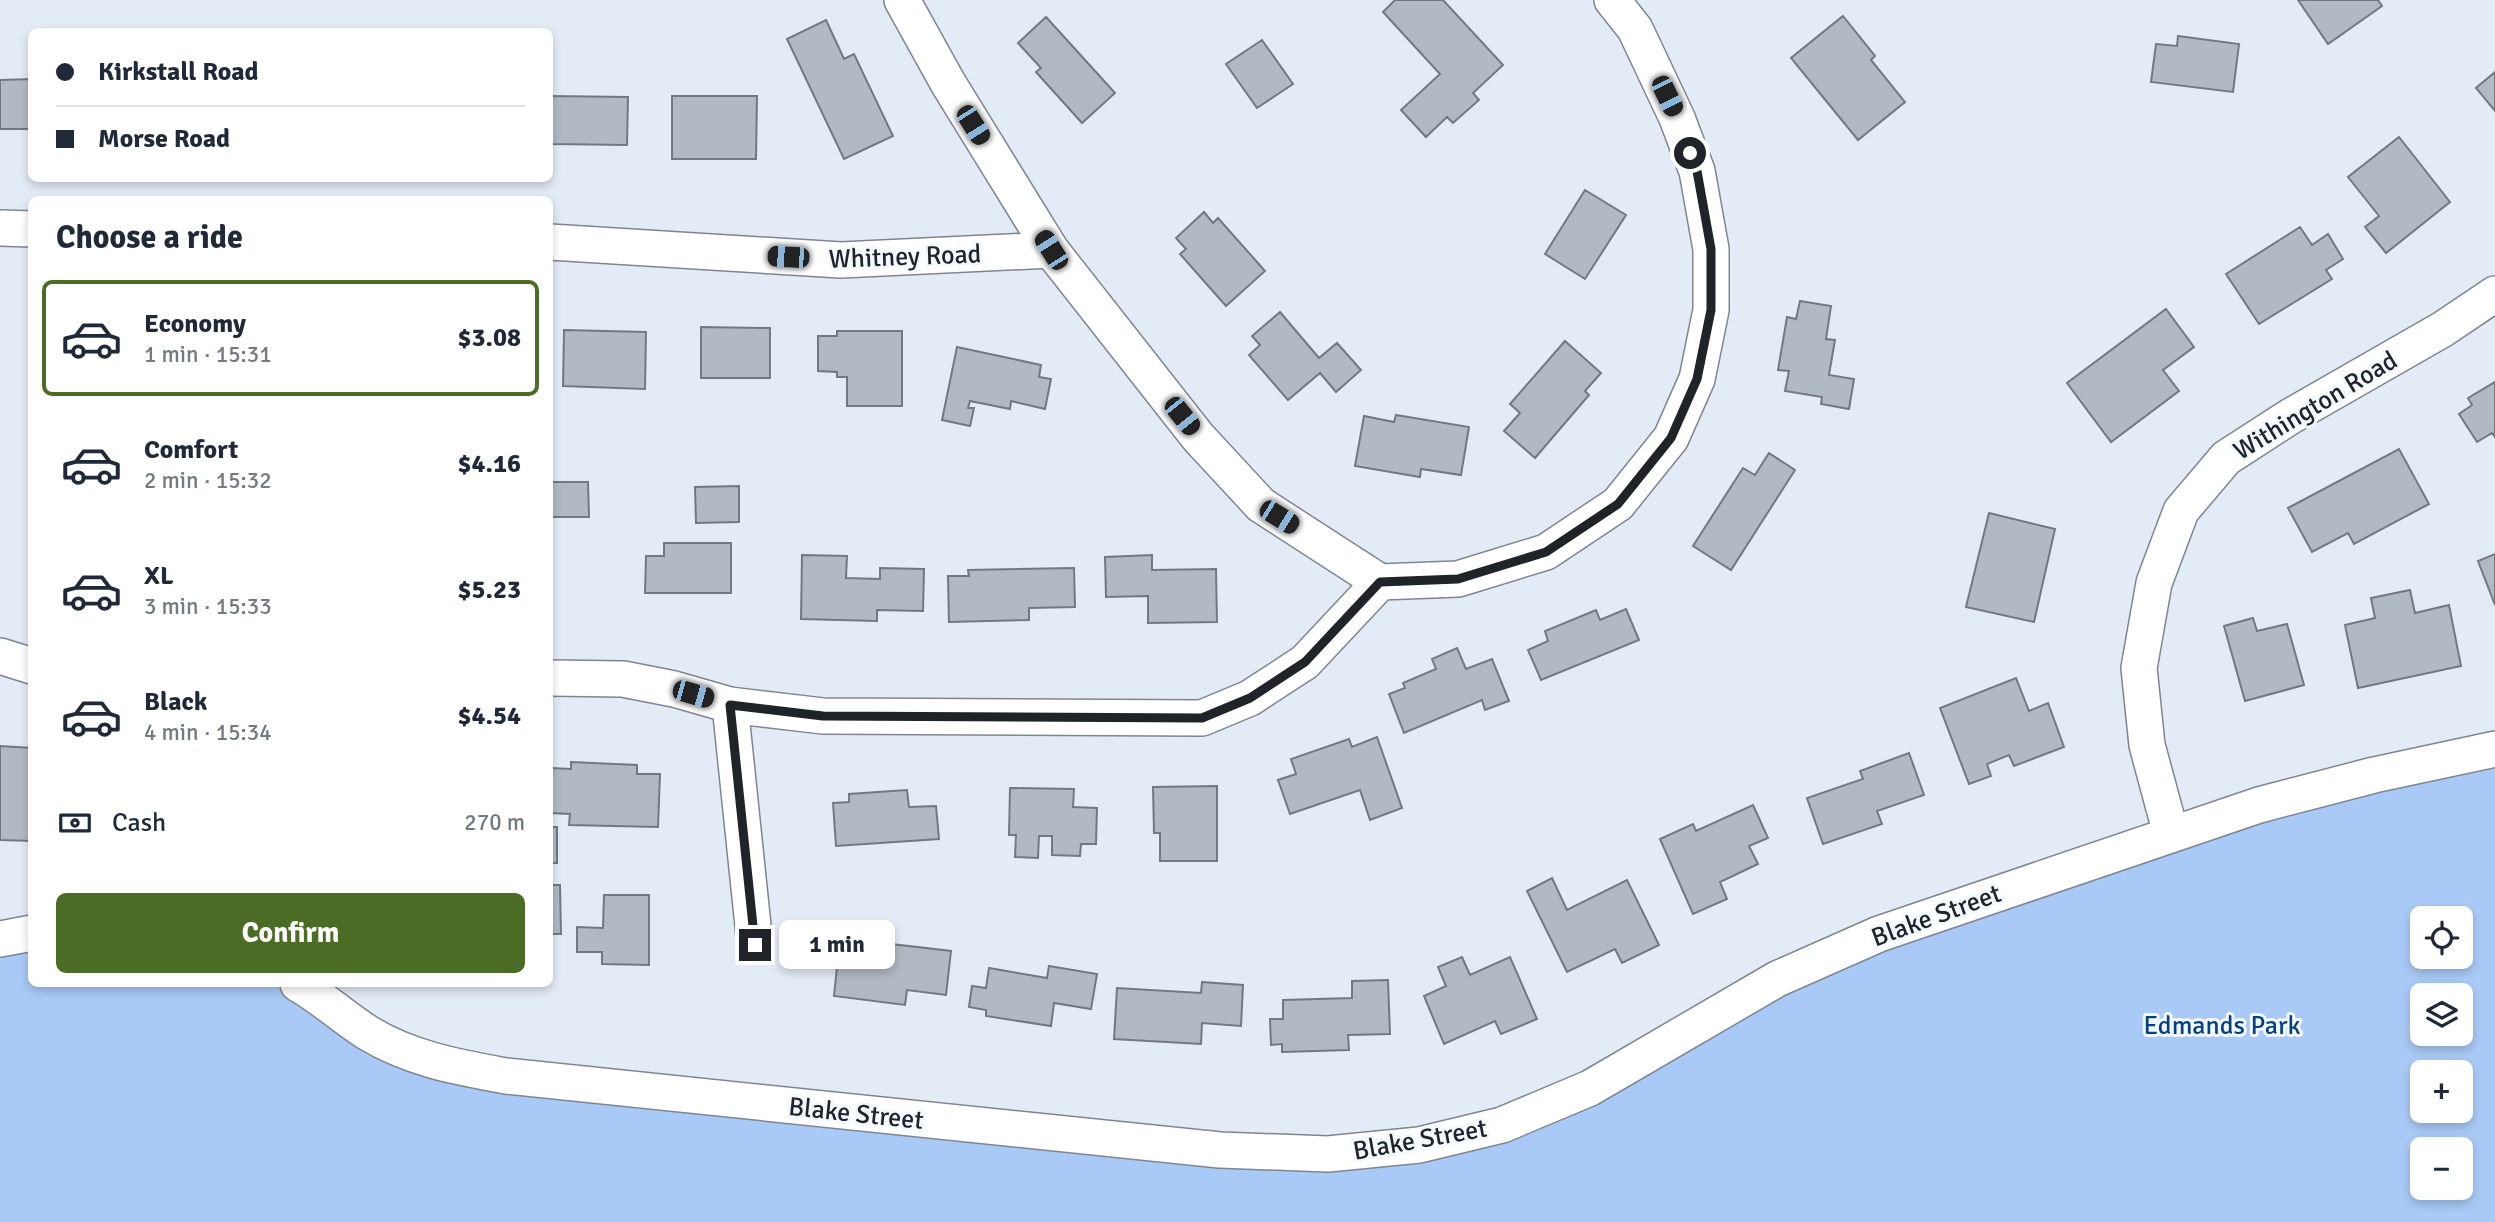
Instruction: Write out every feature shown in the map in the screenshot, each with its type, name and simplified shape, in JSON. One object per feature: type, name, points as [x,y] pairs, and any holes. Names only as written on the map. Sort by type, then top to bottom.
[{"type":"street","points":[[902,0],[947,83],[1051,250],[1198,437],[1261,505],[1380,582],[1458,579],[1546,552],[1618,504],[1671,438],[1697,379],[1711,310],[1711,249],[1697,171],[1677,118],[1634,29],[1612,0]]},
{"type":"street","points":[[0,228],[28,229]]},
{"type":"street","name":"Whitney Road","points":[[553,242],[841,260],[1051,250]]},
{"type":"street","name":"Withington Road","points":[[2171,834],[2147,745],[2139,668],[2154,583],[2181,510],[2226,458],[2291,416],[2443,329],[2495,294]]},
{"type":"street","points":[[553,678],[623,680],[674,689],[730,705],[823,716],[1202,718],[1250,698],[1305,662],[1380,582]]},
{"type":"street","points":[[0,656],[28,665]]},
{"type":"street","points":[[730,705],[755,945]]},
{"type":"street","name":"Blake Street","points":[[302,987],[363,1030],[400,1050],[447,1066],[506,1076],[1220,1150],[1328,1154],[1419,1145],[1502,1125],[1590,1088],[1777,979],[1879,934],[2171,834],[2328,786],[2495,749]]},
{"type":"street","points":[[0,939],[28,934]]},
{"type":"green space","name":"Edmands Park","points":[[2495,749],[2495,1222],[0,1222],[0,939],[28,934],[28,987],[303,987],[400,1050],[1220,1150],[1502,1125],[1879,934]]},
{"type":"building","points":[[1395,0],[1443,0],[1503,65],[1473,93],[1479,100],[1453,123],[1447,117],[1426,137],[1401,110],[1440,74],[1383,12]]},
{"type":"building","points":[[2298,0],[2378,0],[2382,6],[2328,44]]},
{"type":"building","points":[[1843,16],[1875,56],[1871,60],[1905,102],[1858,140],[1791,58]]},
{"type":"building","points":[[1046,17],[1115,93],[1082,123],[1036,72],[1041,68],[1018,43]]},
{"type":"building","points":[[826,20],[844,59],[854,54],[893,136],[844,159],[787,39]]},
{"type":"building","points":[[2178,36],[2239,44],[2233,92],[2151,82],[2156,44],[2177,46]]},
{"type":"building","points":[[1262,40],[1293,84],[1257,108],[1226,64]]},
{"type":"building","points":[[2495,72],[2495,111],[2476,88]]},
{"type":"building","points":[[28,79],[28,129],[0,129],[0,80]]},
{"type":"building","points":[[553,96],[628,97],[627,145],[553,144]]},
{"type":"building","points":[[672,96],[757,96],[756,159],[672,159]]},
{"type":"building","points":[[2399,137],[2450,202],[2386,253],[2365,227],[2379,216],[2348,177]]},
{"type":"building","points":[[1585,190],[1626,215],[1585,279],[1545,254]]},
{"type":"building","points":[[1204,212],[1213,223],[1218,218],[1265,271],[1226,306],[1180,254],[1186,249],[1176,238]]},
{"type":"building","points":[[2300,227],[2312,245],[2328,234],[2343,259],[2326,270],[2332,279],[2259,324],[2226,274]]},
{"type":"building","points":[[1800,301],[1831,306],[1826,339],[1835,340],[1829,375],[1854,379],[1849,409],[1821,404],[1822,397],[1785,391],[1789,371],[1778,370],[1787,317],[1796,319]]},
{"type":"building","points":[[2166,309],[2194,347],[2163,370],[2179,391],[2111,442],[2067,383]]},
{"type":"building","points":[[1280,312],[1319,358],[1337,343],[1361,370],[1336,392],[1320,373],[1288,400],[1249,355],[1260,345],[1252,336]]},
{"type":"building","points":[[701,327],[770,328],[770,378],[701,378]]},
{"type":"building","points":[[564,330],[646,332],[645,389],[563,386]]},
{"type":"building","points":[[837,331],[902,331],[902,406],[847,406],[847,377],[837,377],[837,372],[818,371],[818,336],[837,336]]},
{"type":"building","points":[[1565,341],[1601,373],[1585,391],[1589,395],[1535,458],[1504,431],[1520,413],[1510,404]]},
{"type":"building","points":[[957,347],[1041,365],[1039,377],[1051,379],[1045,409],[1011,401],[1010,409],[970,401],[968,408],[974,408],[970,426],[942,420]]},
{"type":"building","points":[[2495,382],[2495,437],[2492,433],[2477,442],[2459,414],[2472,405],[2468,398]]},
{"type":"building","points":[[1396,415],[1469,427],[1461,475],[1421,469],[1420,477],[1355,466],[1364,416],[1394,422]]},
{"type":"building","points":[[2399,449],[2429,504],[2354,544],[2348,533],[2312,552],[2288,508]]},
{"type":"building","points":[[1769,453],[1795,470],[1731,570],[1693,546],[1743,468],[1755,475]]},
{"type":"building","points":[[553,482],[588,482],[589,517],[553,517]]},
{"type":"building","points":[[739,486],[739,522],[696,523],[695,487]]},
{"type":"building","points":[[1989,513],[2055,529],[2034,622],[1966,607]]},
{"type":"building","points":[[664,543],[731,543],[731,593],[645,593],[646,556],[664,556]]},
{"type":"building","points":[[2495,554],[2495,605],[2478,561]]},
{"type":"building","points":[[802,555],[847,556],[846,578],[880,579],[880,568],[924,569],[923,611],[877,610],[877,621],[801,619]]},
{"type":"building","points":[[1152,555],[1152,570],[1216,569],[1217,622],[1148,623],[1148,596],[1106,597],[1105,557]]},
{"type":"building","points":[[1074,568],[1075,607],[1029,608],[1029,620],[949,622],[948,576],[969,576],[968,570]]},
{"type":"building","points":[[2410,590],[2415,613],[2449,605],[2461,666],[2358,688],[2345,625],[2375,618],[2371,598]]},
{"type":"building","points":[[1626,609],[1639,640],[1541,680],[1528,650],[1548,641],[1545,631],[1596,610],[1600,620]]},
{"type":"building","points":[[2253,618],[2257,631],[2287,624],[2304,685],[2245,701],[2224,626]]},
{"type":"building","points":[[1457,648],[1466,669],[1492,659],[1509,701],[1485,710],[1482,700],[1404,733],[1389,694],[1405,688],[1403,683],[1436,669],[1432,659]]},
{"type":"building","points":[[2016,678],[2029,711],[2048,703],[2064,747],[2014,766],[2009,755],[1987,764],[1991,776],[1969,784],[1940,708]]},
{"type":"building","points":[[1377,737],[1402,808],[1370,820],[1360,790],[1290,814],[1278,780],[1296,774],[1291,759],[1349,739],[1352,747]]},
{"type":"building","points":[[0,746],[28,748],[28,841],[0,840]]},
{"type":"building","points":[[1909,753],[1924,795],[1877,811],[1882,824],[1823,844],[1807,798],[1863,779],[1860,771]]},
{"type":"building","points":[[571,762],[637,765],[637,774],[660,774],[658,827],[569,825],[570,814],[553,813],[553,768],[571,769]]},
{"type":"building","points":[[1217,786],[1217,861],[1160,861],[1160,833],[1154,833],[1153,787]]},
{"type":"building","points":[[1010,788],[1074,789],[1073,807],[1097,808],[1096,844],[1081,844],[1080,856],[1052,855],[1052,836],[1039,836],[1038,858],[1015,857],[1016,835],[1009,835]]},
{"type":"building","points":[[907,790],[909,807],[936,806],[939,839],[836,846],[833,803],[849,802],[849,794]]},
{"type":"building","points":[[1753,805],[1768,838],[1749,846],[1758,864],[1720,882],[1727,899],[1693,914],[1660,839],[1693,824],[1696,831]]},
{"type":"building","points":[[553,827],[557,827],[557,863],[553,863]]},
{"type":"building","points":[[1552,878],[1567,910],[1627,880],[1659,945],[1622,963],[1615,949],[1567,972],[1527,891]]},
{"type":"building","points":[[553,885],[560,885],[561,934],[553,934]]},
{"type":"building","points":[[604,895],[649,895],[649,965],[602,964],[602,952],[577,952],[577,927],[603,928]]},
{"type":"building","points":[[840,938],[951,951],[946,995],[907,990],[905,1005],[834,996]]},
{"type":"building","points":[[1462,957],[1470,975],[1510,957],[1537,1019],[1501,1034],[1495,1021],[1444,1044],[1424,996],[1446,986],[1438,967]]},
{"type":"building","points":[[1049,966],[1097,974],[1091,1009],[1054,1003],[1051,1026],[986,1016],[986,1010],[969,1007],[972,986],[986,988],[989,968],[1047,978]]},
{"type":"building","points":[[1388,980],[1390,1034],[1348,1035],[1349,1050],[1282,1052],[1282,1044],[1271,1045],[1270,1019],[1283,1019],[1283,1000],[1352,998],[1352,981]]},
{"type":"building","points":[[1202,982],[1243,985],[1241,1026],[1202,1023],[1201,1044],[1114,1039],[1117,988],[1201,993]]},
{"type":"route","points":[[755,945],[730,705],[823,716],[1202,718],[1250,698],[1305,662],[1380,582],[1458,579],[1546,552],[1618,504],[1671,438],[1697,379],[1711,310],[1711,249],[1697,171],[1690,153]]}]
